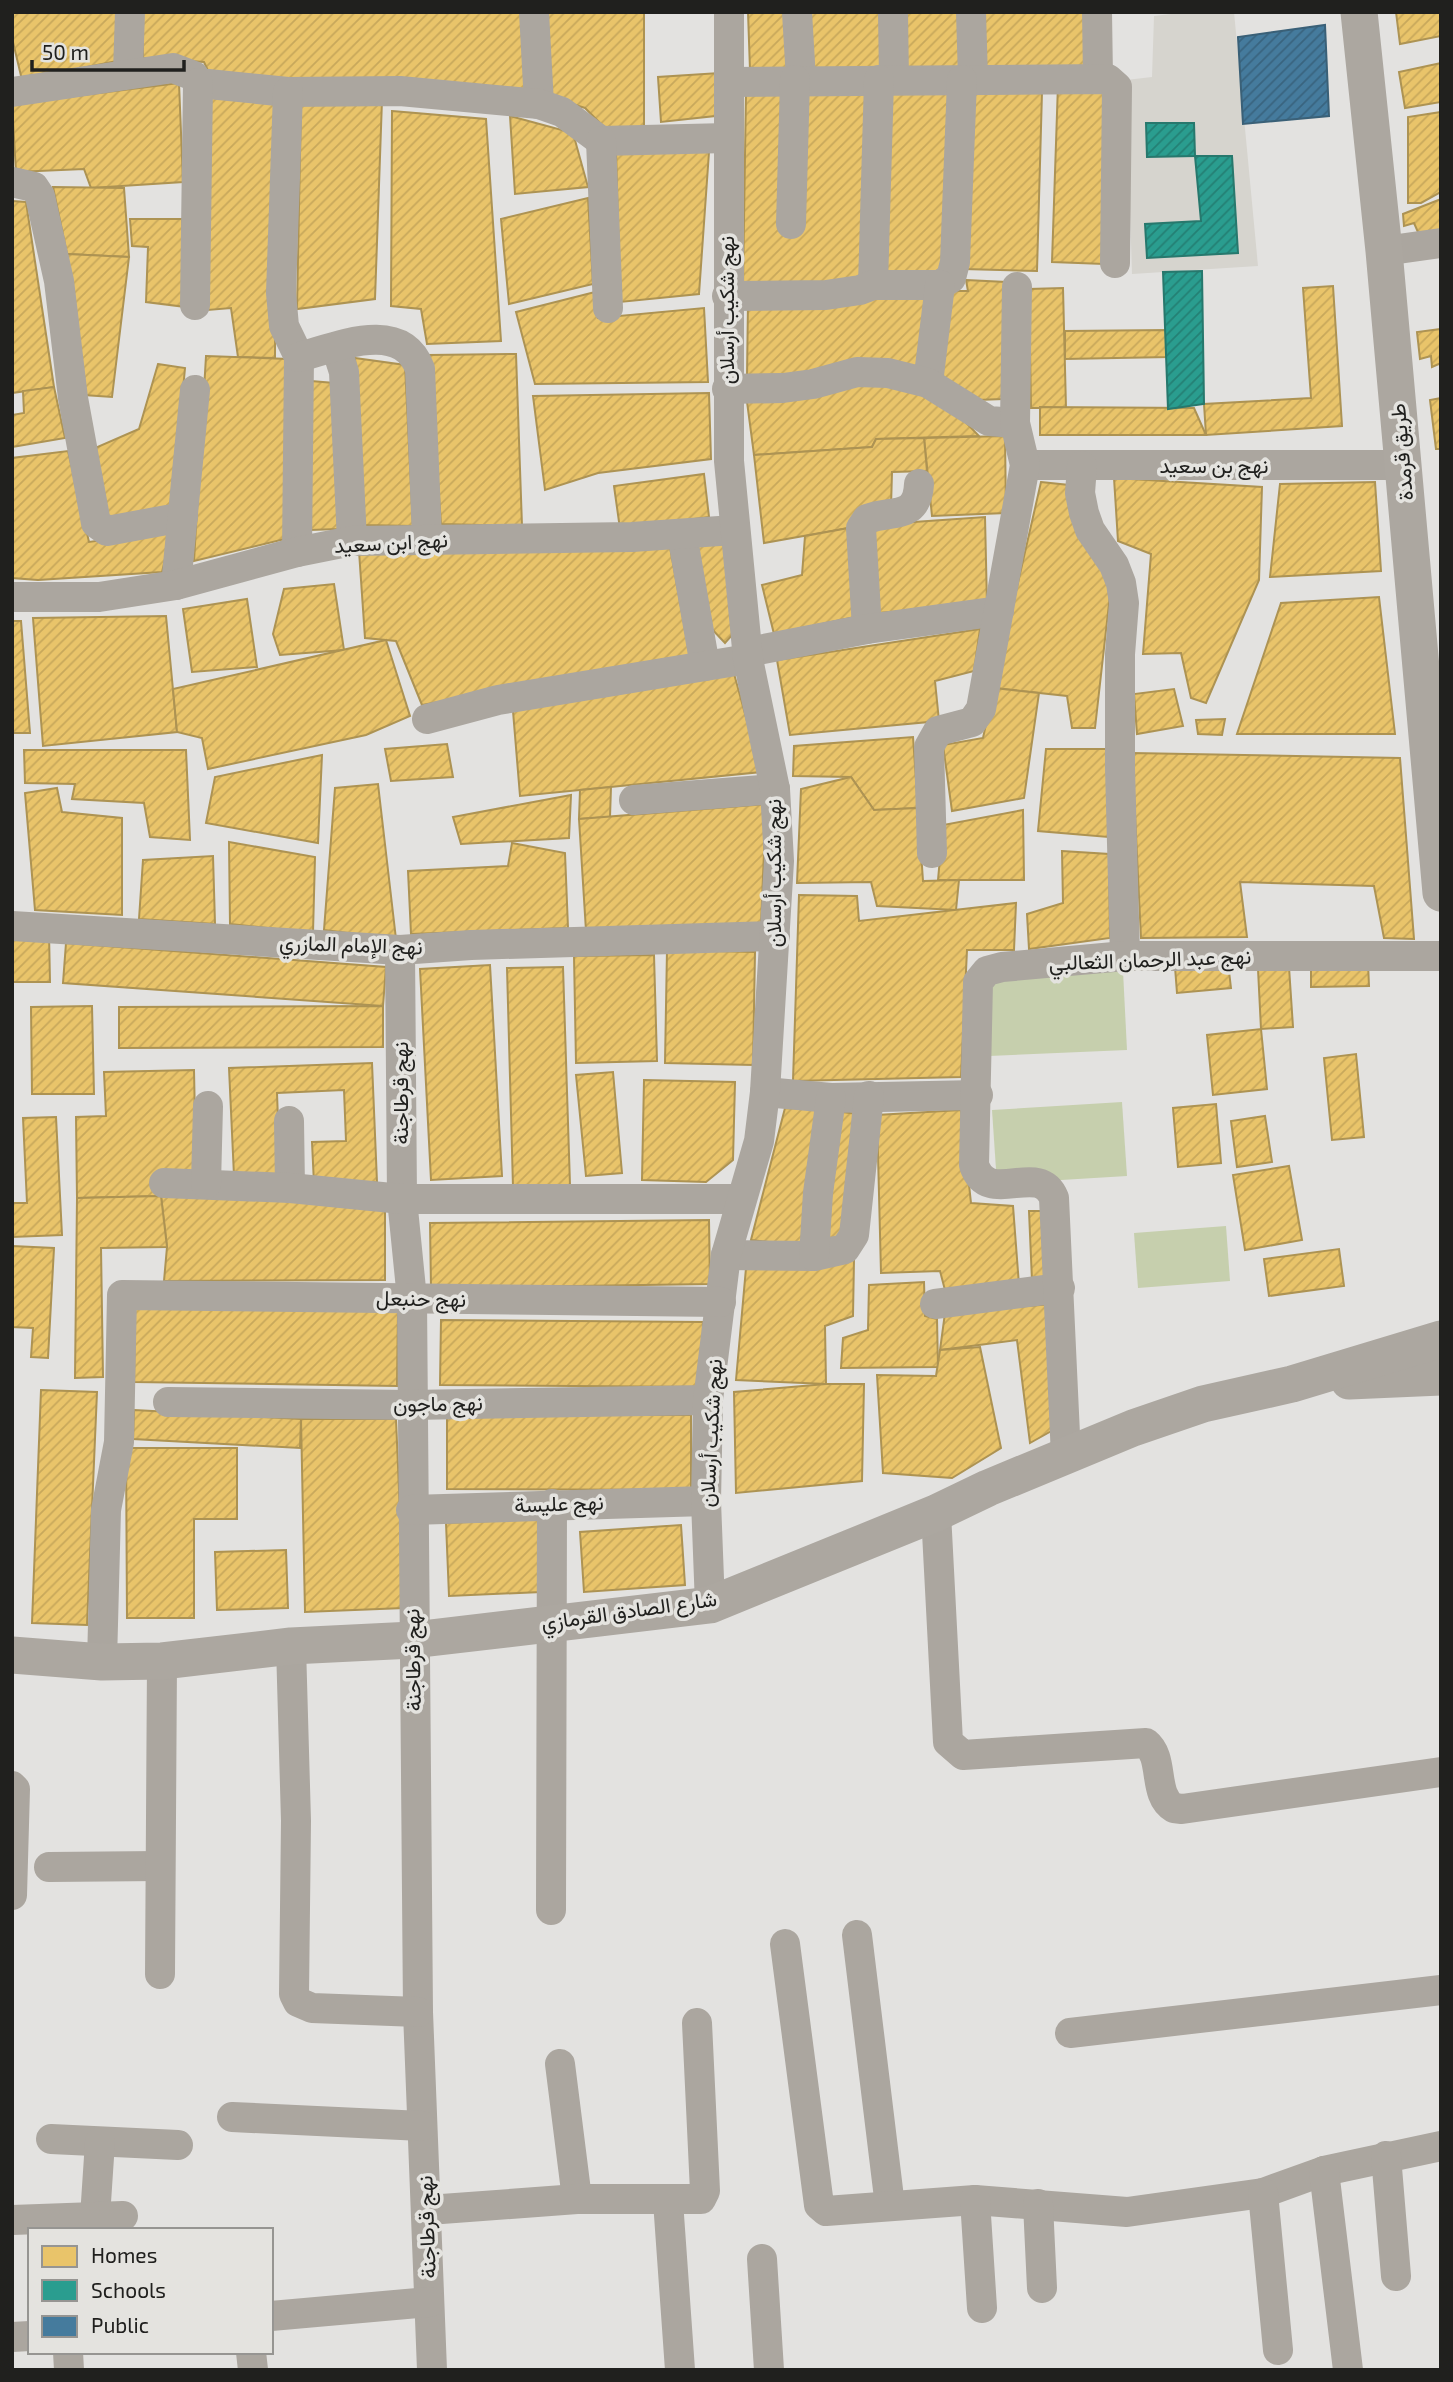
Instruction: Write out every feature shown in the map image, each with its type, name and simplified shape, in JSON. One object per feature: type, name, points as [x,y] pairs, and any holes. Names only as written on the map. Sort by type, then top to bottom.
[{"type":"main road","name":"طريق قرمدة","points":[[1359,12],[1434,751],[1441,893]]},
{"type":"main road","name":"شارع الصادق القرمازي","points":[[12,1655],[103,1662],[162,1661],[291,1646],[413,1640],[710,1605],[936,1513],[1066,1456],[1203,1404],[1292,1384],[1441,1339]]},
{"type":"main road","points":[[1441,1347],[1441,1365]]},
{"type":"main road","name":"شارع الصادق القرمازي","points":[[1292,1384],[1441,1377]]},
{"type":"street","points":[[128,72],[130,12]]},
{"type":"street","points":[[534,12],[539,104]]},
{"type":"street","name":"نهج شكيب أرسلان","points":[[710,1605],[706,1501],[708,1400],[726,1255],[740,1199],[759,1141],[765,1092],[779,861],[775,789],[748,655],[734,530],[727,389],[729,12]]},
{"type":"street","points":[[791,224],[798,80],[797,12]]},
{"type":"street","points":[[873,285],[893,12]]},
{"type":"street","points":[[727,296],[826,295],[860,290],[873,285],[940,285],[951,278],[956,262],[971,12]]},
{"type":"street","points":[[1097,12],[1098,78]]},
{"type":"street","points":[[12,92],[128,72],[173,68],[194,76],[198,83],[195,305]]},
{"type":"street","points":[[729,82],[1108,79],[1117,87],[1115,263]]},
{"type":"street","points":[[198,83],[288,92],[400,91],[539,104],[562,112],[601,141],[728,138]]},
{"type":"street","points":[[288,92],[281,293],[284,327],[299,357],[297,552]]},
{"type":"street","points":[[601,141],[608,308]]},
{"type":"street","points":[[12,182],[34,187],[40,196],[59,281],[73,398],[96,523],[107,531],[183,517]]},
{"type":"street","points":[[1384,251],[1441,243]]},
{"type":"street","points":[[928,383],[940,285]]},
{"type":"street","points":[[932,853],[929,747],[938,732],[945,727],[965,726],[977,717],[1025,465],[1015,423],[1017,288]]},
{"type":"street","points":[[299,357],[380,338],[405,347],[415,357],[420,369],[427,538]]},
{"type":"street","points":[[335,347],[344,372],[352,541]]},
{"type":"street","points":[[727,389],[813,384],[857,372],[888,373],[928,383],[977,415],[1002,423],[1015,423]]},
{"type":"street","points":[[176,585],[195,390]]},
{"type":"street","name":"نهج بن سعيد","points":[[1025,465],[1404,465]]},
{"type":"street","points":[[1082,466],[1080,493],[1084,513],[1090,530],[1114,565],[1121,583],[1124,603],[1120,731],[1125,956]]},
{"type":"street","points":[[867,628],[861,528],[867,519],[912,507],[919,499],[919,484]]},
{"type":"street","name":"نهج ابن سعيد","points":[[12,597],[99,597],[176,585],[297,552],[352,541],[427,538],[523,540],[734,530]]},
{"type":"street","points":[[682,534],[705,666]]},
{"type":"street","points":[[427,719],[498,700],[705,666],[867,628],[999,611]]},
{"type":"street","points":[[634,800],[775,789]]},
{"type":"street","name":"نهج الإمام المازري","points":[[12,926],[400,950],[471,945],[775,936]]},
{"type":"street","name":"نهج قرطاجنة","points":[[400,950],[402,1199],[412,1299],[411,1510],[418,2012],[428,2210],[432,2370]]},
{"type":"street","name":"نهج عبد الرحمان الثعالبي","points":[[978,1095],[976,998],[978,982],[987,971],[1002,967],[1125,956],[1441,956]]},
{"type":"street","points":[[765,1092],[831,1098],[978,1095],[974,1165],[977,1174],[989,1184],[1036,1183],[1051,1190],[1054,1198],[1066,1456]]},
{"type":"street","points":[[726,1255],[814,1256],[845,1250],[854,1235],[869,1096]]},
{"type":"street","points":[[814,1256],[818,1193],[831,1098]]},
{"type":"street","points":[[206,1184],[208,1106]]},
{"type":"street","points":[[289,1121],[290,1188]]},
{"type":"street","points":[[164,1183],[290,1188],[402,1199],[740,1199]]},
{"type":"street","points":[[935,1304],[1060,1288]]},
{"type":"street","name":"نهج حنبعل","points":[[103,1662],[106,1510],[119,1442],[122,1294],[721,1302]]},
{"type":"street","name":"نهج ماجون","points":[[168,1402],[411,1405],[708,1400]]},
{"type":"street","name":"نهج عليسة","points":[[411,1510],[706,1501]]},
{"type":"street","points":[[551,1910],[552,1504]]},
{"type":"street","points":[[936,1513],[948,1742],[963,1755],[1146,1743],[1153,1751],[1164,1798],[1174,1808],[1182,1809],[1441,1772]]},
{"type":"street","points":[[291,1646],[296,1821],[294,1994],[298,2002],[312,2008],[418,2012]]},
{"type":"street","points":[[160,1974],[162,1661]]},
{"type":"street","points":[[12,1786],[15,1789],[12,1895]]},
{"type":"street","points":[[49,1867],[160,1866]]},
{"type":"street","points":[[857,1935],[890,2206]]},
{"type":"street","points":[[785,1944],[819,2205],[826,2211],[975,2200],[1127,2212],[1264,2193],[1324,2171],[1441,2146]]},
{"type":"street","points":[[1070,2033],[1441,1990]]},
{"type":"street","points":[[428,2210],[577,2199],[699,2200],[705,2191],[697,2023]]},
{"type":"street","points":[[560,2064],[577,2199]]},
{"type":"street","points":[[232,2117],[422,2126]]},
{"type":"street","points":[[51,2139],[178,2145]]},
{"type":"street","points":[[12,2220],[109,2217],[100,2142]]},
{"type":"street","points":[[1387,2156],[1396,2276]]},
{"type":"street","points":[[1324,2171],[1348,2370]]},
{"type":"street","points":[[1264,2193],[1278,2350]]},
{"type":"street","points":[[975,2200],[982,2308]]},
{"type":"street","points":[[668,2201],[680,2370]]},
{"type":"street","points":[[1038,2204],[1042,2288]]},
{"type":"street","points":[[762,2259],[769,2370]]},
{"type":"street","points":[[273,2316],[429,2302]]},
{"type":"shaded area","points":[[1188,12],[1234,12],[1258,266],[1132,274],[1126,80],[1152,77],[1154,16]]},
{"type":"green space","points":[[1123,971],[1127,1050],[989,1056],[985,977]]},
{"type":"green space","points":[[1122,1102],[1127,1176],[997,1184],[992,1110]]},
{"type":"green space","points":[[1226,1226],[1230,1281],[1138,1288],[1134,1233]]},
{"type":"building: Homes","points":[[12,12],[120,12],[117,61],[22,80],[12,38]]},
{"type":"building: Homes","points":[[142,12],[526,12],[528,90],[211,77],[204,62],[143,58]]},
{"type":"building: Homes","points":[[547,12],[644,12],[644,128],[609,132],[585,108],[549,97]]},
{"type":"building: Homes","points":[[748,12],[788,12],[790,69],[750,70]]},
{"type":"building: Homes","points":[[810,12],[880,12],[882,68],[812,71]]},
{"type":"building: Homes","points":[[901,12],[962,12],[964,68],[903,69]]},
{"type":"building: Homes","points":[[985,12],[1084,12],[1084,68],[985,68]]},
{"type":"building: Homes","points":[[1396,12],[1441,12],[1441,36],[1400,44]]},
{"type":"building: Homes","points":[[1441,63],[1441,102],[1405,108],[1399,72]]},
{"type":"building: Homes","points":[[719,73],[715,116],[661,122],[658,77]]},
{"type":"building: Homes","points":[[179,83],[183,182],[91,188],[84,169],[16,172],[12,104]]},
{"type":"building: Homes","points":[[1058,84],[1110,86],[1104,264],[1052,262]]},
{"type":"building: Homes","points":[[872,87],[869,287],[743,285],[746,91]]},
{"type":"building: Homes","points":[[968,89],[1042,92],[1037,271],[964,269]]},
{"type":"building: Homes","points":[[888,90],[952,92],[948,273],[883,271]]},
{"type":"building: Homes","points":[[211,94],[276,100],[275,358],[238,357],[231,308],[208,310]]},
{"type":"building: Homes","points":[[382,100],[375,299],[297,309],[301,104]]},
{"type":"building: Homes","points":[[392,111],[486,119],[501,341],[427,344],[421,309],[391,306]]},
{"type":"building: Homes","points":[[1441,112],[1441,192],[1421,203],[1408,203],[1408,117]]},
{"type":"building: Homes","points":[[510,116],[573,133],[588,187],[515,194]]},
{"type":"building: Homes","points":[[616,150],[709,152],[699,294],[620,302]]},
{"type":"building: Homes","points":[[53,187],[124,188],[129,257],[67,254]]},
{"type":"building: Homes","points":[[588,198],[593,284],[509,304],[501,219]]},
{"type":"building: Homes","points":[[1441,199],[1441,237],[1421,239],[1414,223],[1404,226],[1403,214]]},
{"type":"building: Homes","points":[[12,201],[26,202],[54,387],[12,393]]},
{"type":"building: Homes","points":[[130,219],[182,219],[186,307],[146,302],[148,247],[132,246]]},
{"type":"building: Homes","points":[[67,254],[129,257],[112,397],[84,395]]},
{"type":"building: Homes","points":[[966,280],[1006,282],[1003,399],[977,400],[934,380],[947,291],[968,291]]},
{"type":"building: Homes","points":[[1333,286],[1342,426],[1206,435],[1204,404],[1311,398],[1303,288]]},
{"type":"building: Homes","points":[[1063,288],[1066,408],[1031,408],[1029,289]]},
{"type":"building: Homes","points":[[595,292],[598,318],[704,308],[708,382],[535,384],[516,312]]},
{"type":"building: Homes","points":[[933,293],[920,371],[747,377],[748,302]]},
{"type":"building: Homes","points":[[1441,329],[1441,363],[1432,367],[1431,356],[1420,359],[1417,332]]},
{"type":"building: Homes","points":[[1168,330],[1169,357],[1065,359],[1065,331]]},
{"type":"building: Homes","points":[[516,354],[522,526],[441,524],[429,355]]},
{"type":"building: Homes","points":[[206,356],[289,359],[285,539],[194,561]]},
{"type":"building: Homes","points":[[355,358],[405,365],[413,526],[363,525]]},
{"type":"building: Homes","points":[[158,364],[185,368],[172,507],[108,519],[95,448],[139,429]]},
{"type":"building: Homes","points":[[859,379],[911,389],[951,407],[979,436],[876,439],[872,447],[754,455],[746,394]]},
{"type":"building: Homes","points":[[311,381],[334,383],[338,529],[310,530]]},
{"type":"building: Homes","points":[[54,387],[65,438],[12,447],[12,415],[24,413],[23,391]]},
{"type":"building: Homes","points":[[709,393],[711,459],[598,473],[545,490],[533,396]]},
{"type":"building: Homes","points":[[1441,398],[1441,449],[1436,449],[1430,400]]},
{"type":"building: Homes","points":[[1040,407],[1194,408],[1206,435],[1040,435]]},
{"type":"building: Homes","points":[[1005,436],[1006,513],[932,516],[924,438]]},
{"type":"building: Homes","points":[[924,438],[927,471],[892,472],[891,507],[854,527],[764,543],[754,455],[872,447],[876,439]]},
{"type":"building: Homes","points":[[68,451],[89,542],[172,531],[162,572],[38,580],[12,578],[12,458]]},
{"type":"building: Homes","points":[[704,474],[709,517],[620,529],[614,486]]},
{"type":"building: Homes","points":[[1114,478],[1262,487],[1259,580],[1206,703],[1191,698],[1181,653],[1143,654],[1151,554],[1118,541]]},
{"type":"building: Homes","points":[[1041,482],[1069,485],[1111,586],[1095,728],[1072,728],[1067,696],[994,688]]},
{"type":"building: Homes","points":[[1375,482],[1381,571],[1270,577],[1280,484]]},
{"type":"building: Homes","points":[[985,517],[987,605],[877,613],[871,525]]},
{"type":"building: Homes","points":[[854,527],[855,617],[774,634],[762,585],[802,575],[805,536]]},
{"type":"building: Homes","points":[[697,541],[724,543],[733,634],[725,643],[709,626]]},
{"type":"building: Homes","points":[[670,547],[690,656],[422,705],[396,641],[365,638],[359,551]]},
{"type":"building: Homes","points":[[334,584],[344,650],[280,655],[273,634],[284,589]]},
{"type":"building: Homes","points":[[1379,597],[1395,734],[1237,734],[1281,603]]},
{"type":"building: Homes","points":[[247,599],[257,667],[192,672],[183,609]]},
{"type":"building: Homes","points":[[166,616],[177,732],[43,746],[33,618]]},
{"type":"building: Homes","points":[[12,621],[21,621],[30,733],[12,733]]},
{"type":"building: Homes","points":[[980,629],[974,671],[935,681],[939,721],[790,735],[777,660]]},
{"type":"building: Homes","points":[[386,640],[410,716],[366,735],[208,769],[202,738],[177,732],[173,689]]},
{"type":"building: Homes","points":[[733,670],[761,772],[520,796],[513,711]]},
{"type":"building: Homes","points":[[994,688],[1039,693],[1024,798],[952,811],[943,745],[983,738]]},
{"type":"building: Homes","points":[[1174,689],[1183,726],[1137,734],[1134,694]]},
{"type":"building: Homes","points":[[1225,719],[1222,735],[1198,734],[1196,720]]},
{"type":"building: Homes","points":[[913,737],[918,808],[874,810],[851,777],[793,776],[794,746]]},
{"type":"building: Homes","points":[[447,744],[453,777],[391,781],[385,749]]},
{"type":"building: Homes","points":[[1046,749],[1108,749],[1108,837],[1038,831]]},
{"type":"building: Homes","points":[[24,750],[186,750],[190,840],[150,837],[144,803],[72,799],[75,784],[25,783]]},
{"type":"building: Homes","points":[[1132,753],[1400,758],[1414,939],[1384,938],[1374,886],[1240,882],[1247,937],[1141,938]]},
{"type":"building: Homes","points":[[322,755],[318,843],[206,823],[215,777]]},
{"type":"building: Homes","points":[[851,777],[874,810],[918,808],[923,881],[959,880],[956,910],[877,906],[871,882],[797,883],[801,789]]},
{"type":"building: Homes","points":[[378,784],[396,939],[324,930],[335,788]]},
{"type":"building: Homes","points":[[611,787],[610,817],[579,819],[580,790]]},
{"type":"building: Homes","points":[[57,788],[62,812],[122,818],[122,915],[35,910],[25,793]]},
{"type":"building: Homes","points":[[571,795],[569,838],[461,844],[453,817]]},
{"type":"building: Homes","points":[[766,804],[761,925],[586,931],[579,819]]},
{"type":"building: Homes","points":[[1023,810],[1024,880],[938,880],[943,825]]},
{"type":"building: Homes","points":[[229,842],[315,857],[313,933],[230,924]]},
{"type":"building: Homes","points":[[512,843],[565,853],[568,928],[411,934],[408,871],[508,866]]},
{"type":"building: Homes","points":[[1062,851],[1109,854],[1110,938],[1029,949],[1027,914],[1063,903]]},
{"type":"building: Homes","points":[[213,856],[215,924],[139,919],[143,860]]},
{"type":"building: Homes","points":[[799,895],[857,896],[859,921],[1016,903],[1014,950],[967,950],[961,1077],[793,1081]]},
{"type":"building: Homes","points":[[12,933],[49,933],[50,982],[12,982]]},
{"type":"building: Homes","points":[[66,943],[386,967],[383,1006],[63,983]]},
{"type":"building: Homes","points":[[667,950],[755,952],[753,1065],[665,1063]]},
{"type":"building: Homes","points":[[654,955],[657,1061],[576,1063],[574,956]]},
{"type":"building: Homes","points":[[1228,963],[1231,988],[1177,993],[1175,967]]},
{"type":"building: Homes","points":[[1368,963],[1369,986],[1311,987],[1311,964]]},
{"type":"building: Homes","points":[[490,965],[502,1176],[431,1180],[420,969]]},
{"type":"building: Homes","points":[[563,967],[570,1185],[513,1187],[507,968]]},
{"type":"building: Homes","points":[[1289,967],[1293,1027],[1261,1029],[1258,969]]},
{"type":"building: Homes","points":[[92,1006],[94,1094],[32,1094],[31,1007]]},
{"type":"building: Homes","points":[[383,1006],[383,1047],[119,1048],[119,1007]]},
{"type":"building: Homes","points":[[1261,1029],[1267,1089],[1213,1095],[1207,1035]]},
{"type":"building: Homes","points":[[1356,1054],[1364,1137],[1332,1140],[1324,1058]]},
{"type":"building: Homes","points":[[372,1063],[377,1182],[314,1184],[312,1142],[346,1141],[344,1090],[277,1093],[280,1174],[234,1176],[229,1068]]},
{"type":"building: Homes","points":[[194,1070],[196,1171],[161,1196],[77,1198],[76,1117],[106,1116],[104,1072]]},
{"type":"building: Homes","points":[[613,1072],[622,1173],[586,1176],[576,1075]]},
{"type":"building: Homes","points":[[644,1080],[735,1082],[733,1160],[706,1182],[642,1180]]},
{"type":"building: Homes","points":[[1216,1104],[1221,1163],[1178,1167],[1173,1108]]},
{"type":"building: Homes","points":[[785,1108],[816,1109],[806,1246],[751,1240]]},
{"type":"building: Homes","points":[[961,1110],[971,1203],[1013,1206],[1019,1285],[946,1294],[940,1271],[881,1273],[877,1115]]},
{"type":"building: Homes","points":[[842,1112],[858,1114],[841,1240],[826,1237]]},
{"type":"building: Homes","points":[[1265,1116],[1272,1162],[1237,1167],[1231,1121]]},
{"type":"building: Homes","points":[[56,1117],[62,1235],[12,1237],[12,1203],[27,1203],[23,1118]]},
{"type":"building: Homes","points":[[1289,1166],[1302,1240],[1245,1250],[1233,1175]]},
{"type":"building: Homes","points":[[161,1196],[385,1203],[385,1280],[164,1281],[167,1247]]},
{"type":"building: Homes","points":[[161,1196],[167,1247],[101,1248],[103,1377],[75,1378],[77,1198]]},
{"type":"building: Homes","points":[[1029,1211],[1045,1211],[1048,1280],[1032,1281]]},
{"type":"building: Homes","points":[[709,1220],[710,1284],[431,1288],[430,1223]]},
{"type":"building: Homes","points":[[12,1246],[54,1248],[48,1358],[31,1357],[33,1328],[12,1327]]},
{"type":"building: Homes","points":[[1339,1249],[1344,1286],[1269,1296],[1264,1259]]},
{"type":"building: Homes","points":[[854,1259],[853,1316],[825,1326],[826,1384],[736,1380],[746,1268]]},
{"type":"building: Homes","points":[[924,1282],[925,1316],[937,1319],[938,1367],[841,1368],[843,1338],[868,1330],[869,1285]]},
{"type":"building: Homes","points":[[1052,1304],[1055,1429],[1030,1443],[1017,1340],[940,1350],[945,1313]]},
{"type":"building: Homes","points":[[135,1307],[398,1311],[397,1386],[134,1382]]},
{"type":"building: Homes","points":[[441,1320],[703,1322],[702,1387],[440,1385]]},
{"type":"building: Homes","points":[[980,1347],[1001,1448],[952,1478],[883,1473],[877,1375],[936,1376],[940,1350]]},
{"type":"building: Homes","points":[[826,1384],[864,1384],[862,1481],[736,1493],[734,1392]]},
{"type":"building: Homes","points":[[41,1390],[97,1392],[87,1625],[32,1623]]},
{"type":"building: Homes","points":[[134,1410],[301,1419],[300,1448],[133,1439]]},
{"type":"building: Homes","points":[[447,1415],[691,1415],[691,1490],[447,1489]]},
{"type":"building: Homes","points":[[301,1419],[396,1419],[404,1608],[305,1612]]},
{"type":"building: Homes","points":[[126,1448],[237,1448],[237,1519],[194,1519],[194,1618],[127,1618]]},
{"type":"building: Homes","points":[[538,1519],[541,1592],[449,1596],[446,1523]]},
{"type":"building: Homes","points":[[681,1525],[685,1585],[584,1592],[580,1532]]},
{"type":"building: Homes","points":[[286,1550],[288,1608],[217,1610],[215,1552]]},
{"type":"building: Schools","points":[[1146,123],[1194,123],[1195,156],[1147,157]]},
{"type":"building: Schools","points":[[1195,156],[1232,156],[1238,253],[1147,258],[1145,224],[1201,221]]},
{"type":"building: Schools","points":[[1202,271],[1204,404],[1168,409],[1163,272]]},
{"type":"building: Public","points":[[1325,25],[1329,116],[1243,124],[1238,37]]}]
